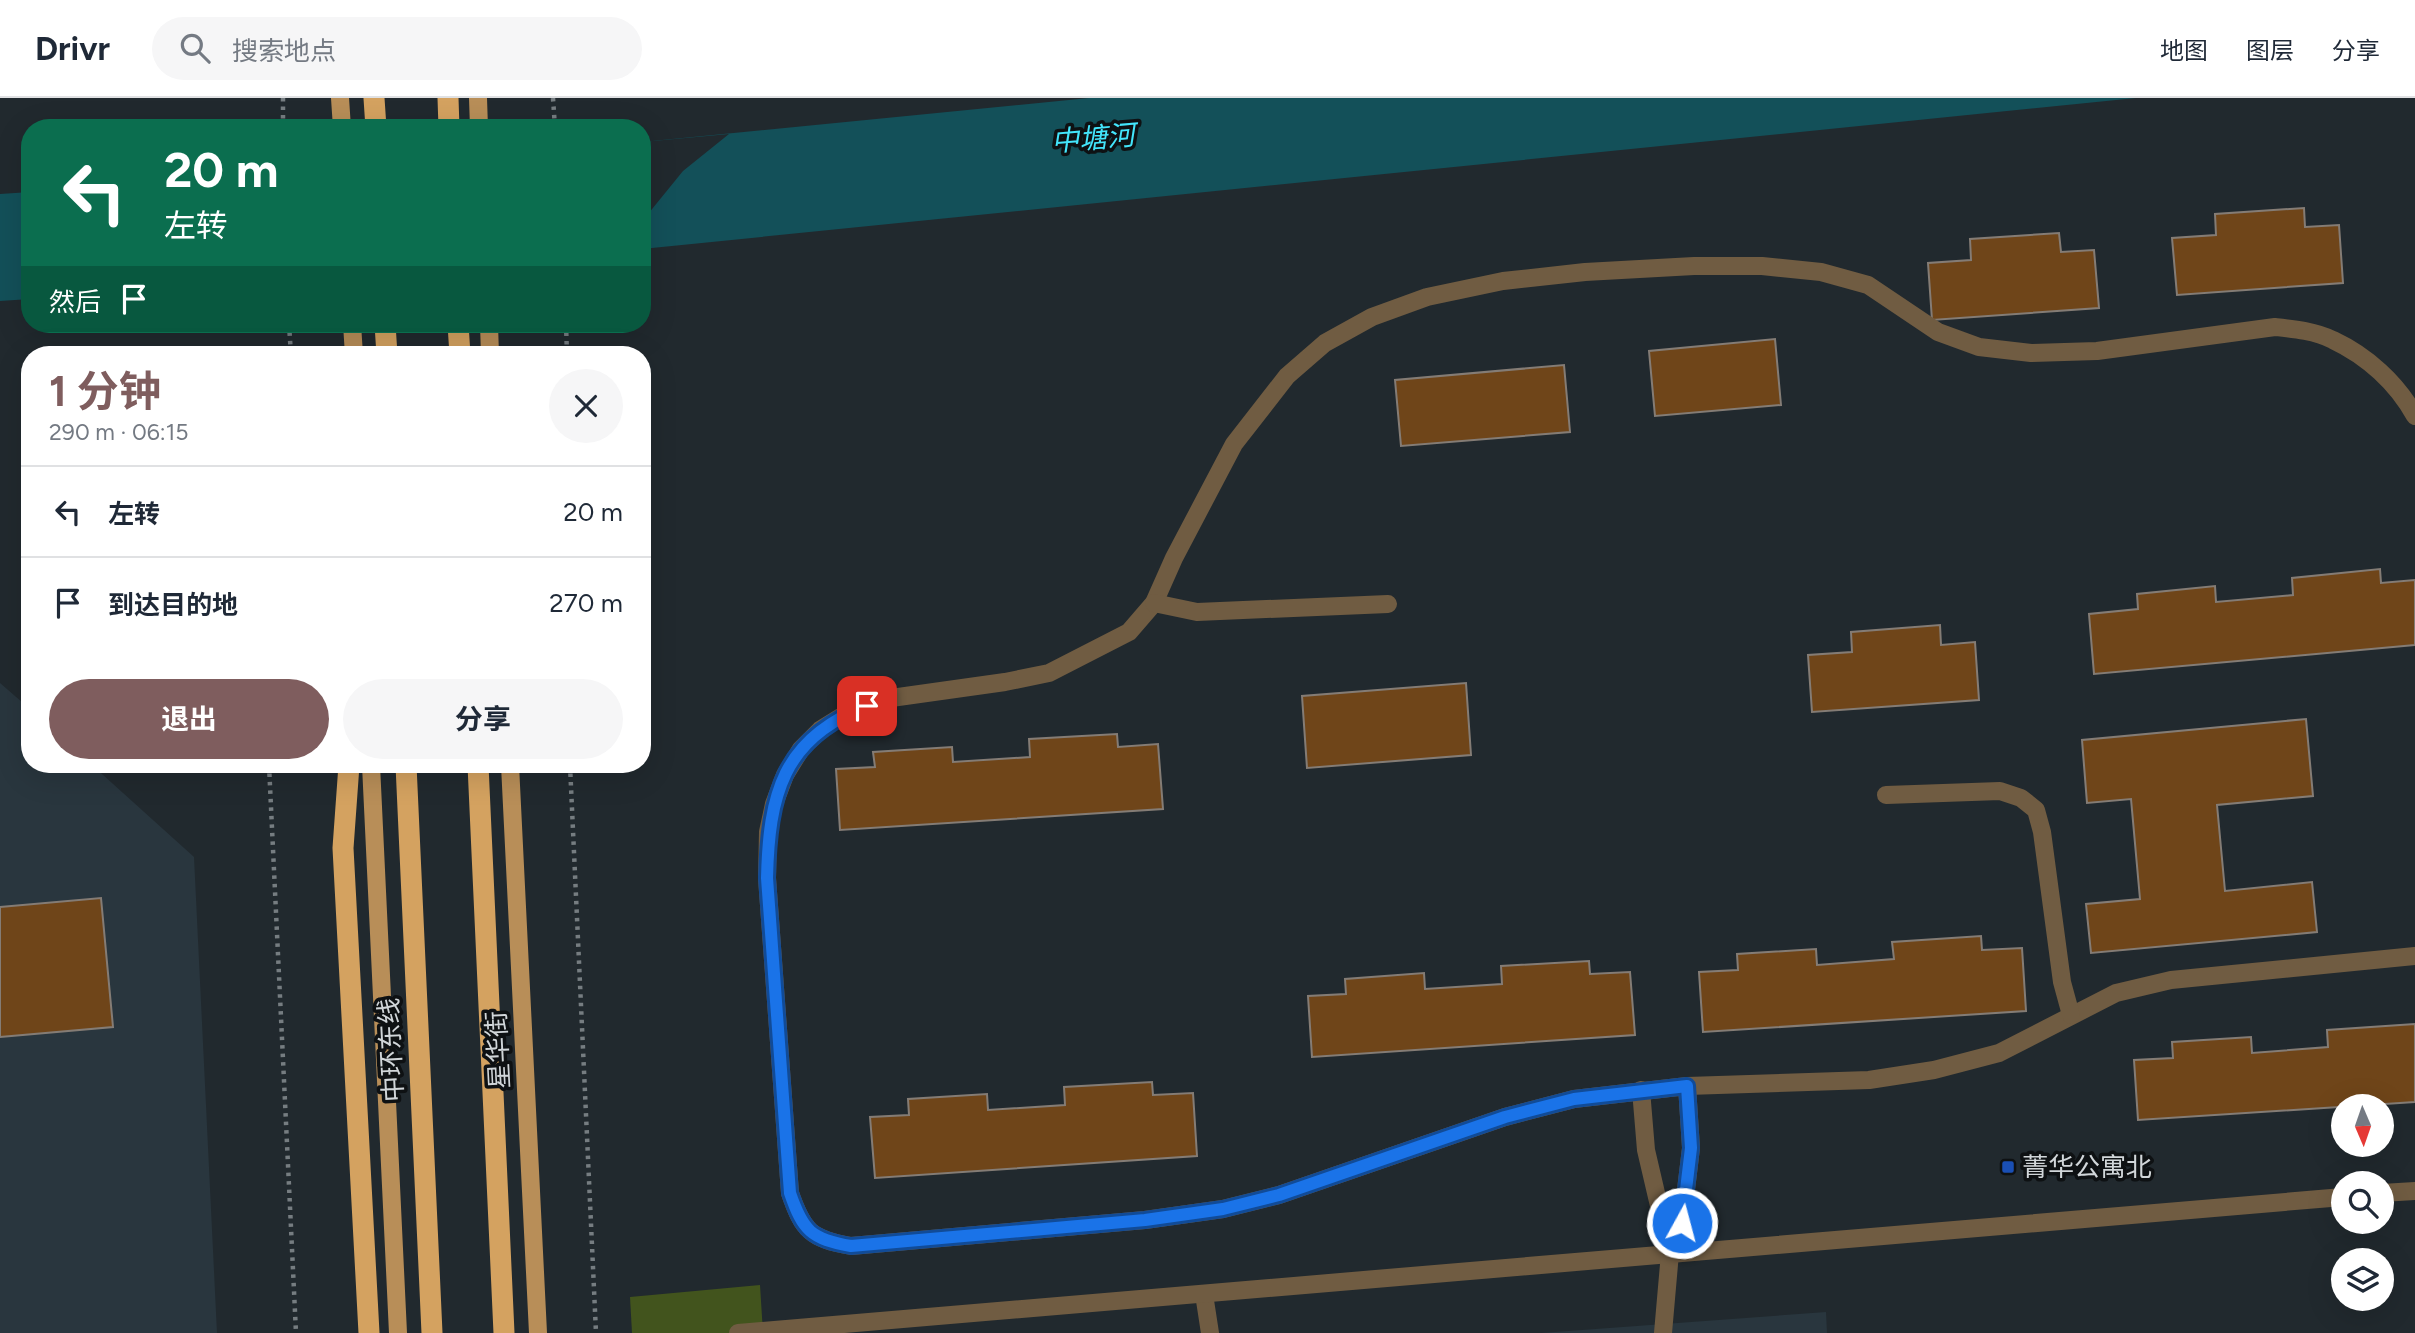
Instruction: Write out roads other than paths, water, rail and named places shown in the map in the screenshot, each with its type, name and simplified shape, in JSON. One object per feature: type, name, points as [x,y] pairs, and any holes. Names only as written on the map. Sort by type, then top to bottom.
[{"type":"highway","points":[[374,98],[375,119]]},
{"type":"highway","points":[[448,98],[449,119]]},
{"type":"highway","points":[[348,773],[343,848],[369,1333]]},
{"type":"highway","name":"中环东线","points":[[406,773],[432,1333]]},
{"type":"highway","points":[[478,773],[504,1333]]},
{"type":"main road","points":[[340,98],[341,119]]},
{"type":"main road","points":[[478,98],[479,119]]},
{"type":"main road","points":[[371,773],[398,1333]]},
{"type":"main road","name":"星华街","points":[[510,773],[538,1333]]},
{"type":"street","points":[[2415,416],[2407,400],[2386,376],[2332,339],[2304,330],[2275,327],[2098,351],[2031,353],[1979,347],[1938,332],[1868,285],[1821,272],[1762,266],[1694,266],[1585,272],[1503,281],[1427,297],[1372,317],[1325,343],[1287,376],[1234,444],[1174,558],[1154,603],[1129,632],[1049,673],[884,699],[849,712],[821,730],[801,750],[785,775],[774,804],[768,832],[767,878],[790,1193],[797,1214],[809,1231],[826,1242],[851,1246],[1145,1220],[1223,1209],[1279,1195],[1505,1117],[1574,1099],[1687,1086],[1869,1080],[1934,1070],[1999,1053],[2116,993],[2171,981],[2415,956]]},
{"type":"street","points":[[1154,603],[1196,612],[1388,604]]},
{"type":"street","points":[[1886,795],[2000,791],[2021,798],[2036,810],[2042,832],[2062,982],[2071,1015]]},
{"type":"street","points":[[1663,1333],[1670,1254],[1682,1223],[1691,1148],[1687,1086]]},
{"type":"street","points":[[1641,1090],[1646,1150],[1670,1254]]},
{"type":"street","points":[[2394,1193],[2415,1191]]},
{"type":"street","points":[[738,1333],[2331,1198]]},
{"type":"street","points":[[1204,1294],[1210,1333]]},
{"type":"water","name":"中塘河","points":[[1089,98],[2136,98],[651,248],[651,141]]},
{"type":"water","points":[[21,193],[21,300],[0,301],[0,194]]},
{"type":"place","name":"菁华公寓北","points":[[2008,1167]]}]
